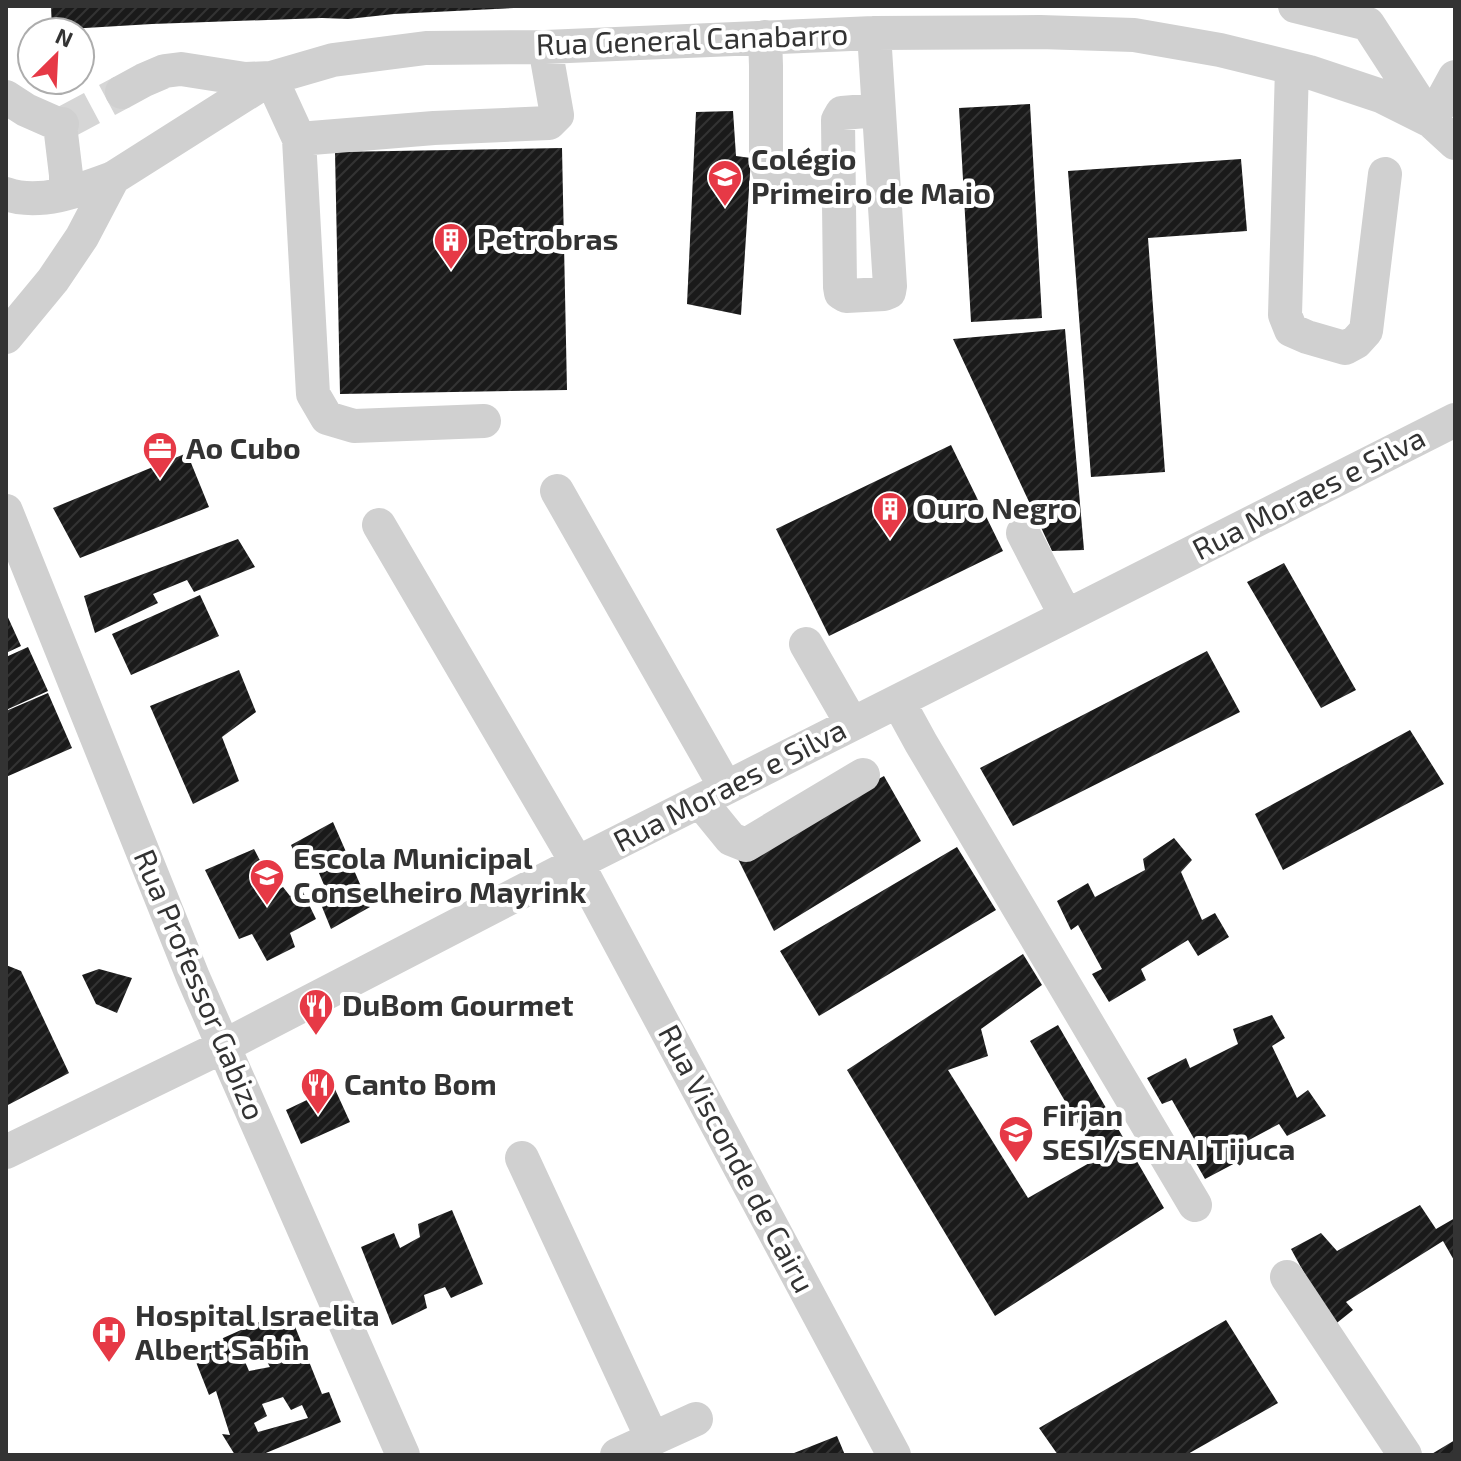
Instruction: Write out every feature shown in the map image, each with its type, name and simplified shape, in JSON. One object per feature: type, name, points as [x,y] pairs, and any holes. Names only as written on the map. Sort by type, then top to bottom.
[{"type":"street","points":[[1295,6],[1368,24],[1443,132]]},
{"type":"street","points":[[874,33],[889,292],[846,296],[841,293],[840,287],[839,115],[878,110]]},
{"type":"street","name":"Rua General Canabarro","points":[[6,337],[75,248],[113,178],[271,78],[333,60],[394,51],[874,33],[1134,35],[1220,50],[1292,68],[1381,96],[1443,132]]},
{"type":"street","points":[[765,37],[766,162],[769,172],[776,176],[838,179]]},
{"type":"street","points":[[299,139],[549,123],[557,115],[545,47]]},
{"type":"street","points":[[1292,68],[1285,315],[1291,330],[1345,348],[1366,331],[1385,174]]},
{"type":"street","points":[[122,92],[165,71],[181,69],[245,79],[271,78],[299,139],[313,394],[327,418],[354,426],[484,421]]},
{"type":"street","points":[[1443,132],[1455,77]]},
{"type":"street","points":[[6,97],[26,110],[61,125],[66,193]]},
{"type":"street","points":[[6,194],[30,199],[66,193],[113,178]]},
{"type":"street","points":[[6,297],[6,304]]},
{"type":"street","name":"Rua Moraes e Silva","points":[[6,1152],[224,1046],[577,863],[1455,420]]},
{"type":"street","points":[[557,491],[713,794],[731,839],[746,845],[863,775]]},
{"type":"street","name":"Rua Professor Gabizo","points":[[6,511],[187,962],[403,1455]]},
{"type":"street","name":"Rua Visconde de Cairu","points":[[379,525],[577,863],[894,1455]]},
{"type":"street","points":[[1023,533],[1066,616]]},
{"type":"street","points":[[806,644],[852,724]]},
{"type":"street","points":[[898,701],[1195,1205]]},
{"type":"street","points":[[522,1158],[652,1438]]},
{"type":"street","points":[[1287,1277],[1405,1455]]},
{"type":"street","points":[[617,1455],[696,1419]]},
{"type":"building","points":[[51,6],[514,8],[348,19],[96,27],[96,16],[51,16]]},
{"type":"building","points":[[1030,104],[1042,318],[971,322],[959,108]]},
{"type":"building","name":"Colégio Primeiro de Maio","points":[[733,111],[736,156],[751,158],[741,315],[687,304],[696,112]]},
{"type":"building","name":"Petrobras","points":[[562,148],[567,390],[340,394],[335,152]]},
{"type":"building","points":[[1241,159],[1247,231],[1148,238],[1165,472],[1091,477],[1068,171]]},
{"type":"building","points":[[1065,329],[1084,550],[1052,551],[953,339]]},
{"type":"building","name":"Ouro Negro","points":[[951,445],[1003,551],[829,636],[776,529]]},
{"type":"building","name":"Ao Cubo","points":[[187,453],[209,507],[80,558],[53,508]]},
{"type":"building","points":[[238,539],[255,567],[194,592],[187,580],[153,594],[158,603],[95,633],[84,596]]},
{"type":"building","points":[[1284,563],[1356,690],[1321,708],[1247,582]]},
{"type":"building","points":[[200,595],[219,636],[131,675],[112,634]]},
{"type":"building","points":[[6,613],[21,646],[6,653]]},
{"type":"building","points":[[28,647],[48,691],[6,710],[6,657]]},
{"type":"building","points":[[1207,651],[1240,712],[1013,826],[980,768]]},
{"type":"building","points":[[239,670],[256,712],[222,737],[239,781],[193,804],[150,706]]},
{"type":"building","points":[[48,693],[72,748],[6,777],[6,711]]},
{"type":"building","points":[[1410,730],[1444,784],[1283,870],[1255,814]]},
{"type":"building","points":[[884,776],[921,841],[774,931],[737,857]]},
{"type":"building","points":[[333,822],[370,907],[331,929],[318,897],[327,892],[316,866],[303,873],[291,845]]},
{"type":"building","points":[[1174,838],[1192,860],[1181,872],[1202,920],[1215,913],[1229,937],[1198,956],[1188,940],[1141,969],[1146,980],[1109,1002],[1092,974],[1102,969],[1078,925],[1071,930],[1057,901],[1088,883],[1095,897],[1145,870],[1143,859]]},
{"type":"building","points":[[957,847],[996,910],[819,1016],[780,951]]},
{"type":"building","name":"Escola Municipal Conselheiro Mayrink","points":[[254,849],[276,891],[283,887],[290,896],[302,890],[316,919],[290,933],[295,947],[267,961],[252,934],[239,939],[205,870]]},
{"type":"building","points":[[1023,954],[1042,985],[981,1029],[988,1056],[948,1070],[1028,1198],[1098,1158],[1030,1041],[1058,1025],[1164,1208],[995,1316],[847,1070]]},
{"type":"building","points":[[6,965],[21,971],[69,1073],[6,1106]]},
{"type":"building","points":[[99,969],[132,978],[117,1013],[96,1004],[82,975]]},
{"type":"building","points":[[1272,1015],[1285,1038],[1272,1046],[1297,1098],[1308,1090],[1326,1116],[1287,1136],[1279,1124],[1236,1147],[1241,1160],[1205,1179],[1188,1149],[1197,1144],[1172,1100],[1162,1104],[1147,1078],[1186,1058],[1190,1068],[1238,1044],[1233,1029]]},
{"type":"building","name":"Canto Bom","points":[[334,1087],[350,1122],[301,1144],[286,1110]]},
{"type":"building","points":[[1420,1205],[1436,1229],[1455,1218],[1455,1262],[1443,1241],[1346,1302],[1353,1310],[1333,1326],[1291,1249],[1321,1233],[1337,1251]]},
{"type":"building","points":[[452,1210],[483,1284],[451,1298],[445,1287],[424,1295],[427,1308],[392,1325],[361,1247],[394,1233],[400,1248],[420,1237],[418,1224]]},
{"type":"building","points":[[288,1309],[322,1394],[329,1392],[341,1422],[261,1455],[235,1455],[222,1434],[230,1435],[216,1391],[209,1395],[192,1352]],"holes":[[[261,1351],[270,1367],[249,1371],[243,1357]],[[283,1397],[291,1410],[302,1405],[308,1418],[258,1432],[254,1423],[267,1416],[262,1404]]]},
{"type":"building","points":[[1226,1320],[1278,1403],[1186,1455],[1058,1455],[1039,1428]]},
{"type":"building","points":[[837,1436],[845,1455],[789,1455]]},
{"type":"building","points":[[1455,1440],[1455,1455],[1430,1455]]},
{"type":"tunnel","points":[[62,124],[122,92]]},
{"type":"place","name":"Colégio Primeiro de Maio","points":[[725,208]]},
{"type":"place","name":"Petrobras","points":[[451,271]]},
{"type":"place","name":"Ao Cubo","points":[[160,480]]},
{"type":"place","name":"Ouro Negro","points":[[890,540]]},
{"type":"place","name":"Escola Municipal Conselheiro Mayrink","points":[[267,907]]},
{"type":"place","name":"DuBom Gourmet","points":[[316,1037]]},
{"type":"place","name":"Canto Bom","points":[[318,1116]]},
{"type":"place","name":"Firjan SESI/SENAI Tijuca","points":[[1016,1164]]},
{"type":"place","name":"Hospital Israelita Albert Sabin","points":[[109,1364]]}]
